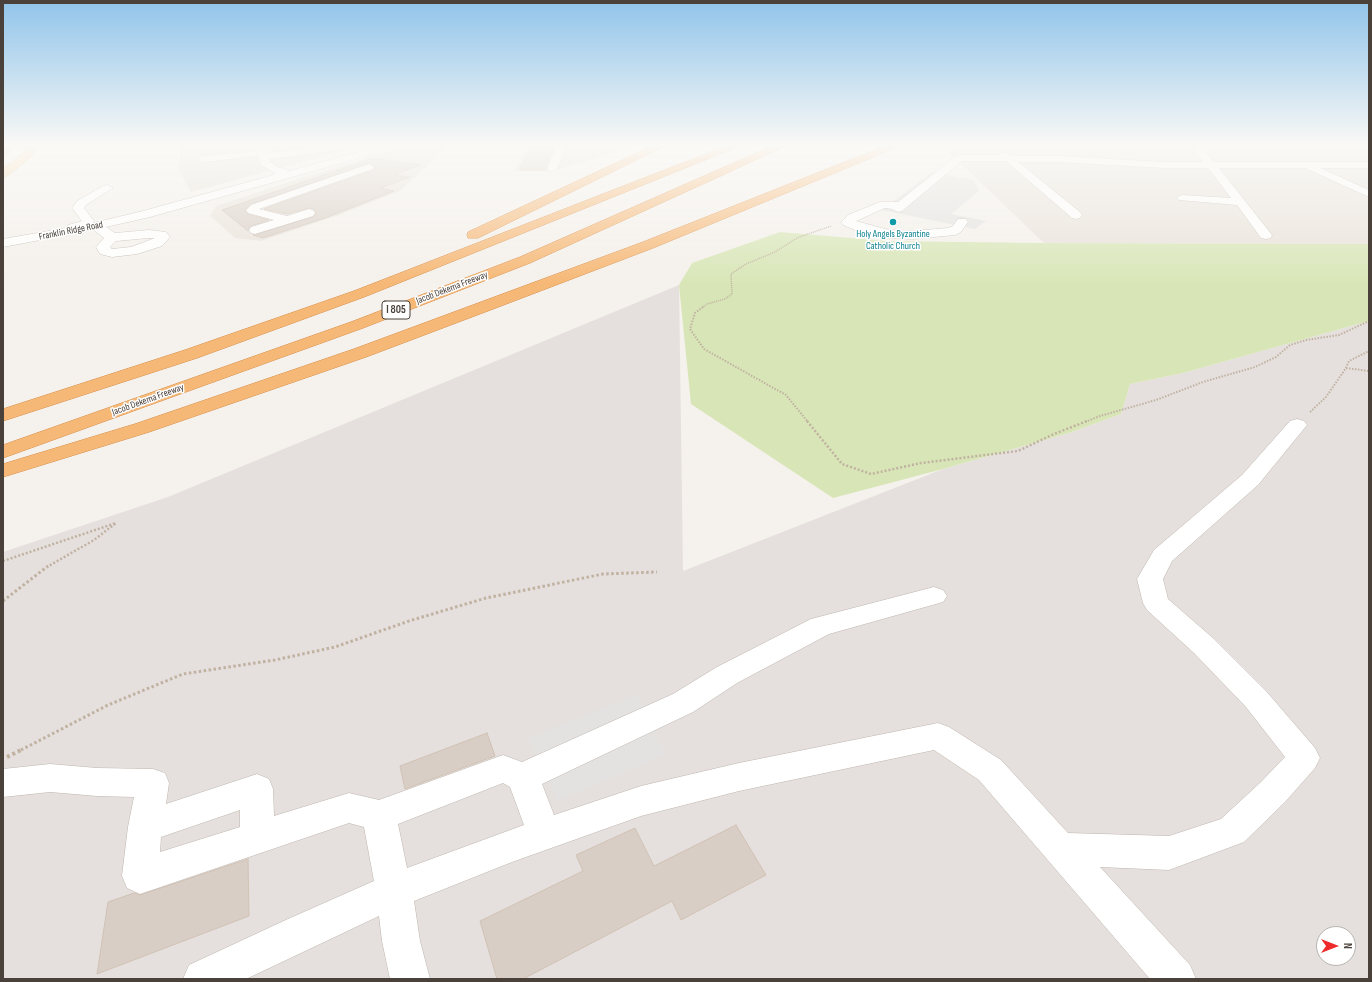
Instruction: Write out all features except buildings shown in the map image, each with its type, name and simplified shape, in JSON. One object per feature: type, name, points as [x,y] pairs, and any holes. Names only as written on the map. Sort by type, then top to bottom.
[{"type":"highway","points":[[191,354],[466,238],[563,192]]},
{"type":"highway","name":"I 805","points":[[3,415],[191,354],[359,294],[619,192]]},
{"type":"highway","name":"Jacob Dekema Freeway","points":[[3,452],[357,325],[503,268],[677,192]]},
{"type":"highway","points":[[3,471],[142,428],[360,353],[648,245],[779,192]]},
{"type":"street","points":[[100,192],[81,203],[78,208],[92,224],[112,237]]},
{"type":"street","name":"Franklin Ridge Road","points":[[3,237],[92,224],[202,192]]},
{"type":"street","name":"Franklin Ridge Road","points":[[3,243],[92,224],[226,192]]},
{"type":"street","points":[[288,220],[252,210],[255,207],[298,192]]},
{"type":"street","points":[[918,192],[899,207],[884,204],[852,218],[847,222],[859,227],[889,234],[913,235],[951,232],[957,229],[962,222]]},
{"type":"street","points":[[1048,192],[1076,215]]},
{"type":"street","points":[[1231,192],[1266,236]]},
{"type":"street","points":[[1183,198],[1239,202]]},
{"type":"street","points":[[255,230],[308,213]]},
{"type":"street","points":[[1060,849],[1169,853],[1232,831],[1273,792],[1304,758],[1256,699],[1204,646],[1156,603],[1150,579],[1163,556],[1250,480],[1297,425]]},
{"type":"street","points":[[3,783],[50,778],[96,782],[153,783],[145,827],[140,876],[349,808],[379,816],[503,769],[523,777],[683,703],[727,675],[821,626],[934,596]]},
{"type":"street","points":[[203,979],[301,932],[394,891],[544,834],[641,801],[716,782],[938,736],[990,770],[1176,979]]},
{"type":"street","points":[[523,777],[544,834]]},
{"type":"street","points":[[145,827],[257,790],[257,838]]},
{"type":"street","points":[[379,816],[394,891],[401,941],[410,979]]},
{"type":"path","points":[[847,222],[817,230],[798,238],[776,252],[746,264],[731,274],[732,294],[725,299],[707,304],[695,313],[690,328],[704,348],[786,395],[842,464],[871,474],[921,463],[1018,451],[1054,434],[1100,416],[1156,400],[1203,382],[1255,366],[1276,357],[1290,345],[1306,340],[1339,335],[1369,320]]},
{"type":"path","points":[[1297,425],[1326,397],[1346,368],[1349,361],[1369,351]]},
{"type":"path","points":[[1346,368],[1369,371]]},
{"type":"path","points":[[3,560],[116,523],[94,540],[44,568],[3,601]]},
{"type":"path","points":[[3,759],[108,705],[183,674],[275,660],[335,647],[409,621],[486,598],[603,574],[657,572]]},
{"type":"shaded area","points":[[259,192],[398,192],[339,215],[261,241],[235,238],[210,216],[216,206]]},
{"type":"shaded area","points":[[906,192],[978,192],[951,214],[986,221],[975,229],[882,210]]},
{"type":"shaded area","points":[[990,192],[1369,192],[1369,244],[1044,243]]},
{"type":"shaded area","points":[[679,285],[683,571],[943,469],[1069,433],[1121,414],[1130,384],[1183,373],[1369,321],[1369,979],[3,979],[3,552],[168,497]]},
{"type":"shaded area","points":[[638,694],[666,755],[557,801],[528,738]]},
{"type":"green space","points":[[780,232],[887,241],[1369,244],[1369,321],[1183,373],[1130,384],[1121,414],[1069,433],[943,469],[833,498],[691,404],[679,285],[692,263]]},
{"type":"place","name":"Holy Angels Byzantine Catholic Church","points":[[893,222]]}]
